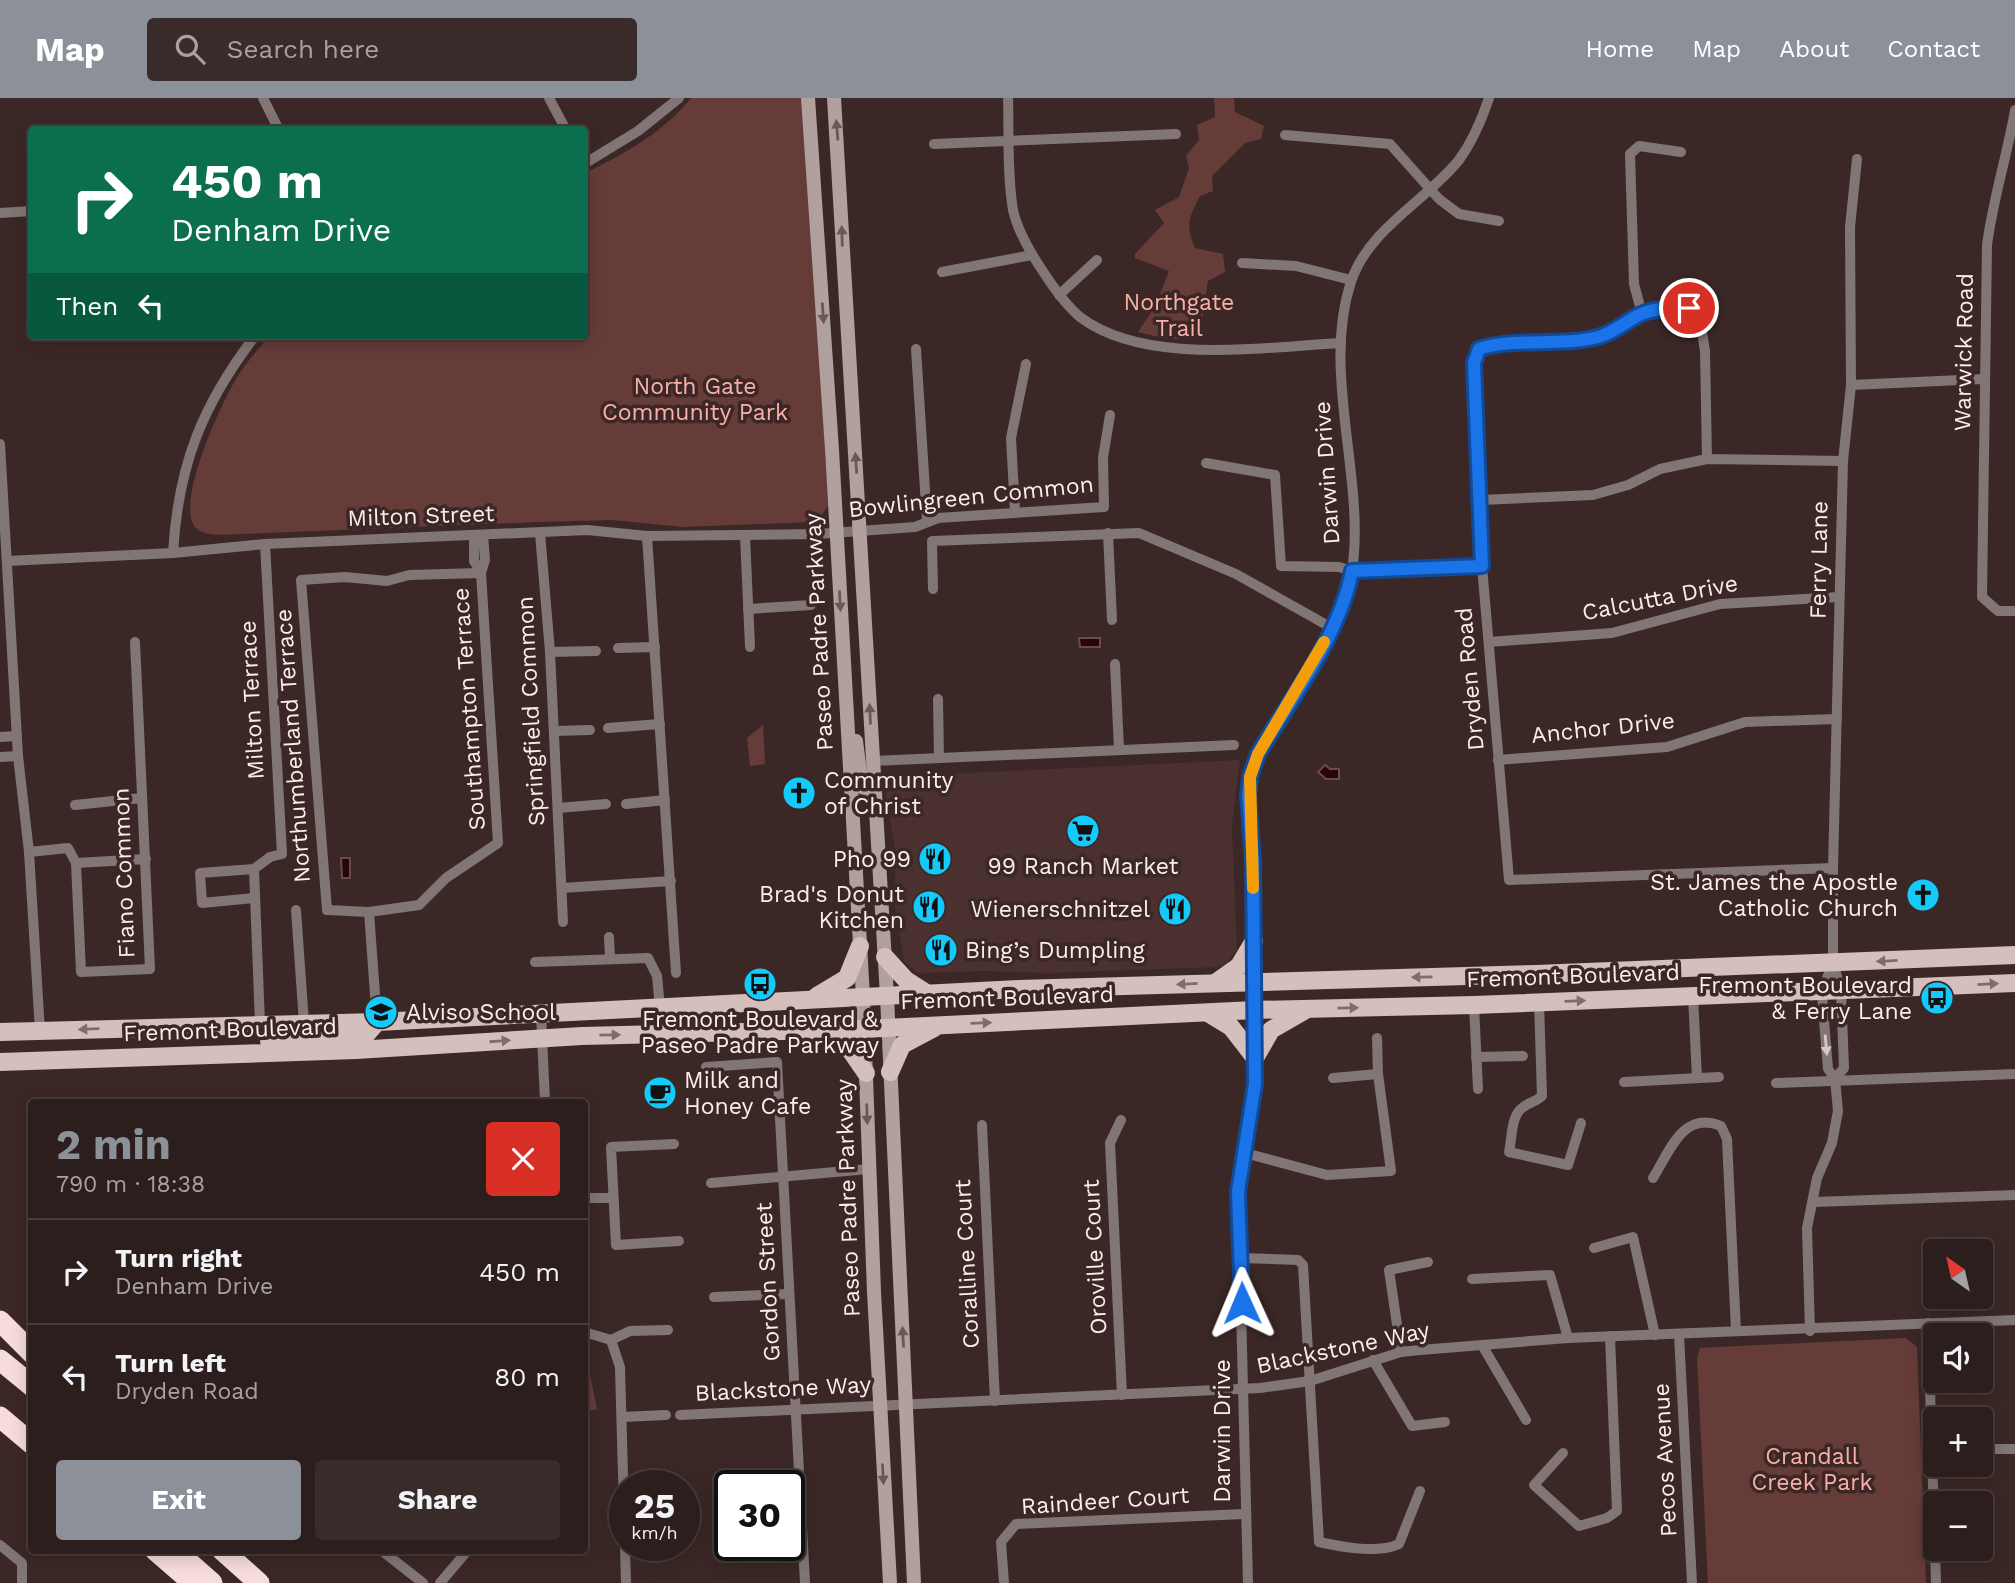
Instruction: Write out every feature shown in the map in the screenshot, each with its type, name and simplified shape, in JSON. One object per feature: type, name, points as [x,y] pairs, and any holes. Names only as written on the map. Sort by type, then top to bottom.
[{"type":"highway","points":[[0,1321],[28,1349]]},
{"type":"highway","points":[[0,1360],[28,1383]]},
{"type":"highway","points":[[0,1400],[27,1435]]},
{"type":"highway","points":[[0,1418],[27,1435]]},
{"type":"highway","points":[[160,1554],[193,1583]]},
{"type":"highway","points":[[179,1554],[212,1583]]},
{"type":"highway","points":[[226,1554],[259,1583]]},
{"type":"main road","name":"Paseo Padre Parkway","points":[[808,98],[863,997],[879,1406],[890,1583]]},
{"type":"main road","name":"Paseo Padre Parkway","points":[[834,98],[887,996],[914,1583]]},
{"type":"main road","points":[[845,710],[856,741],[862,787],[875,794]]},
{"type":"main road","points":[[1215,983],[1239,966],[1254,941]]},
{"type":"main road","points":[[810,1000],[847,978],[860,946]]},
{"type":"main road","name":"Fremont Boulevard","points":[[0,1032],[377,1021],[928,994],[2015,955]]},
{"type":"main road","points":[[884,957],[906,980],[928,994]]},
{"type":"main road","name":"Fremont Boulevard","points":[[0,1062],[237,1054],[542,1038],[864,1029],[1255,1010],[1474,1005],[2015,983]]},
{"type":"main road","points":[[1208,1013],[1231,1027],[1255,1058],[1270,1030],[1308,1008]]},
{"type":"main road","points":[[237,1054],[261,1041],[364,1037],[377,1021]]},
{"type":"main road","points":[[890,1072],[902,1045],[940,1025]]},
{"type":"main road","points":[[819,1030],[848,1047],[866,1073]]},
{"type":"street","points":[[264,98],[277,126]]},
{"type":"street","points":[[549,98],[564,126]]},
{"type":"street","points":[[588,162],[638,131],[679,98]]},
{"type":"street","points":[[1008,98],[1013,211],[1032,256],[1059,295],[1080,317],[1109,334],[1151,347],[1188,350],[1340,343]]},
{"type":"street","name":"Darwin Drive","points":[[1248,1583],[1244,1514],[1238,1192],[1255,1084],[1250,777],[1258,754],[1332,628],[1347,595],[1352,571],[1354,548],[1340,343],[1351,280],[1362,258],[1393,223],[1459,159],[1475,134],[1489,98]]},
{"type":"street","name":"Warwick Road","points":[[2015,110],[2012,144],[1994,194],[1987,246],[1983,379],[1982,597],[1998,611],[2015,611]]},
{"type":"street","points":[[934,144],[1010,143],[1176,134]]},
{"type":"street","points":[[1285,135],[1390,144],[1409,162],[1429,189],[1459,214],[1499,221]]},
{"type":"street","points":[[1681,152],[1639,146],[1630,154],[1634,284],[1642,314],[1673,307],[1689,308],[1700,320],[1705,351],[1707,459]]},
{"type":"street","name":"Ferry Lane","points":[[1835,1079],[1844,1068],[1841,991],[1833,962],[1833,868],[1843,461],[1851,385],[1850,227],[1857,159]]},
{"type":"street","points":[[0,213],[28,211]]},
{"type":"street","points":[[942,272],[1032,256]]},
{"type":"street","points":[[1059,295],[1097,260]]},
{"type":"street","points":[[1242,263],[1296,266],[1351,280]]},
{"type":"street","name":"Dryden Road","points":[[1642,314],[1600,337],[1553,345],[1494,344],[1479,349],[1474,363],[1482,566],[1509,880],[1833,868]]},
{"type":"street","points":[[173,553],[180,489],[199,424],[219,386],[252,340]]},
{"type":"street","points":[[916,349],[927,521]]},
{"type":"street","points":[[1015,512],[1011,438],[1026,364]]},
{"type":"street","points":[[1851,385],[1983,379]]},
{"type":"street","name":"Bowlingreen Common","points":[[836,533],[915,527],[927,521],[1015,512],[1104,508],[1103,458],[1110,415]]},
{"type":"street","points":[[0,444],[18,756],[29,852],[40,1031]]},
{"type":"street","points":[[1481,500],[1592,495],[1628,485],[1660,470],[1707,459],[1843,461]]},
{"type":"street","points":[[1206,463],[1275,475],[1281,566],[1339,567],[1352,571],[1482,566]]},
{"type":"street","name":"Milton Street","points":[[7,561],[173,553],[265,544],[587,530],[647,536],[836,533]]},
{"type":"street","name":"Springfield Common","points":[[540,533],[551,652],[563,922]]},
{"type":"street","points":[[1108,533],[1112,620]]},
{"type":"street","points":[[933,589],[932,541],[1139,533],[1237,575],[1332,628]]},
{"type":"street","name":"Southampton Terrace","points":[[369,912],[419,905],[446,878],[498,842],[481,573],[474,561],[479,535]]},
{"type":"street","points":[[647,536],[676,973]]},
{"type":"street","points":[[745,536],[750,647]]},
{"type":"street","name":"Milton Terrace","points":[[254,869],[270,857],[282,854],[265,544]]},
{"type":"street","name":"Northumberland Terrace","points":[[369,912],[327,910],[302,580],[345,577],[387,581],[409,575],[481,573]]},
{"type":"street","name":"Calcutta Drive","points":[[1489,642],[1612,634],[1720,604],[1839,597]]},
{"type":"street","points":[[748,609],[811,606]]},
{"type":"street","name":"Fiano Common","points":[[76,863],[81,972],[150,969],[135,642]]},
{"type":"street","points":[[618,648],[654,647]]},
{"type":"street","points":[[551,652],[596,651]]},
{"type":"street","points":[[1115,664],[1119,749]]},
{"type":"street","points":[[937,699],[939,758]]},
{"type":"street","name":"Anchor Drive","points":[[1498,760],[1667,747],[1745,722],[1837,719]]},
{"type":"street","points":[[608,728],[660,724]]},
{"type":"street","points":[[554,731],[590,730]]},
{"type":"street","points":[[0,737],[17,736]]},
{"type":"street","points":[[873,761],[1234,744]]},
{"type":"street","points":[[0,757],[18,756]]},
{"type":"street","points":[[75,805],[142,798]]},
{"type":"street","points":[[626,804],[665,800]]},
{"type":"street","points":[[558,807],[606,804]]},
{"type":"street","points":[[29,852],[68,848],[76,863],[146,859]]},
{"type":"street","points":[[254,898],[202,903],[200,873],[254,869],[260,1024]]},
{"type":"street","points":[[562,888],[671,881]]},
{"type":"street","points":[[296,910],[304,1023]]},
{"type":"street","points":[[369,912],[377,1021]]},
{"type":"street","points":[[608,937],[610,959]]},
{"type":"street","points":[[535,962],[641,957],[652,962],[657,976],[660,1008]]},
{"type":"street","name":"Ferry Lane","points":[[1811,1331],[1807,1227],[1815,1202],[1817,1178],[1832,1143],[1838,1111],[1835,1079],[1828,1069],[1822,992],[1833,962]]},
{"type":"street","points":[[1693,996],[1697,1078]]},
{"type":"street","points":[[1539,1002],[1542,1096],[1536,1102],[1521,1108],[1516,1116],[1510,1152],[1568,1165],[1581,1123]]},
{"type":"street","points":[[1474,1005],[1478,1089]]},
{"type":"street","points":[[541,1014],[545,1099]]},
{"type":"street","points":[[1245,1153],[1326,1175],[1391,1171],[1378,1074],[1377,1038]]},
{"type":"street","points":[[1476,1057],[1523,1056]]},
{"type":"street","name":"Gordon Street","points":[[706,1067],[777,1062],[800,1470]]},
{"type":"street","points":[[1333,1078],[1378,1074]]},
{"type":"street","points":[[1776,1083],[2015,1074]]},
{"type":"street","points":[[1624,1082],[1719,1077]]},
{"type":"street","name":"Oroville Court","points":[[1121,1120],[1110,1143],[1122,1395]]},
{"type":"street","points":[[1653,1178],[1684,1128],[1693,1123],[1721,1126],[1727,1139],[1737,1331]]},
{"type":"street","name":"Coralline Court","points":[[982,1125],[995,1401]]},
{"type":"street","points":[[674,1144],[611,1147],[613,1198],[616,1245],[679,1241]]},
{"type":"street","points":[[711,1183],[869,1169]]},
{"type":"street","points":[[1815,1202],[2015,1195]]},
{"type":"street","points":[[588,1198],[613,1198]]},
{"type":"street","points":[[1594,1248],[1633,1237],[1655,1335]]},
{"type":"street","points":[[1241,1258],[1302,1262],[1319,1542],[1391,1548],[1399,1544],[1420,1491]]},
{"type":"street","points":[[1401,1352],[1389,1270],[1428,1262]]},
{"type":"street","points":[[1472,1279],[1550,1275],[1568,1338]]},
{"type":"street","points":[[714,1297],[788,1294]]},
{"type":"street","name":"Blackstone Way","points":[[1928,1323],[2015,1320]]},
{"type":"street","name":"Blackstone Way","points":[[680,1415],[1243,1389],[1310,1381],[1401,1352],[1568,1338],[1737,1331],[1811,1331],[1923,1323]]},
{"type":"street","points":[[588,1333],[611,1340],[630,1331],[668,1330]]},
{"type":"street","name":"Pecos Avenue","points":[[1679,1335],[1689,1583]]},
{"type":"street","points":[[1563,1453],[1534,1485],[1579,1526],[1607,1518],[1617,1511],[1611,1336]]},
{"type":"street","points":[[611,1340],[620,1367],[626,1583]]},
{"type":"street","points":[[1482,1345],[1526,1420]]},
{"type":"street","points":[[1373,1360],[1412,1426],[1445,1422]]},
{"type":"street","name":"Blackstone Way","points":[[622,1417],[666,1415]]},
{"type":"street","points":[[1993,1449],[2015,1449]]},
{"type":"street","points":[[1934,1477],[1936,1583]]},
{"type":"street","name":"Raindeer Court","points":[[1004,1583],[1001,1542],[1010,1528],[1024,1522],[1244,1514]]},
{"type":"street","points":[[0,1545],[22,1563],[22,1583]]},
{"type":"street","points":[[386,1554],[423,1583]]},
{"type":"street","points":[[440,1583],[465,1554]]},
{"type":"street","name":"Gordon Street","points":[[804,1561],[804,1583]]},
{"type":"shaded area","points":[[1079,638],[1100,638],[1100,647],[1080,647]]},
{"type":"shaded area","points":[[1240,760],[1232,826],[1237,950],[1227,963],[1219,967],[1048,973],[922,973],[916,972],[904,961],[894,902],[896,855],[883,777]]},
{"type":"shaded area","points":[[1325,765],[1330,769],[1339,769],[1339,779],[1326,779],[1318,772]]},
{"type":"shaded area","points":[[341,858],[350,858],[350,878],[342,878]]},
{"type":"green space","name":"North Gate Community Park","points":[[691,98],[804,98],[806,101],[828,506],[821,516],[810,522],[683,527],[612,520],[224,535],[206,533],[196,528],[191,517],[190,501],[207,440],[237,377],[266,340],[588,340],[588,171],[656,132]]},
{"type":"green space","name":"Northgate Trail","points":[[1214,98],[1234,98],[1235,112],[1264,126],[1261,139],[1245,143],[1212,176],[1213,191],[1200,196],[1191,216],[1189,227],[1195,248],[1223,254],[1225,272],[1208,281],[1199,339],[1167,339],[1138,332],[1156,305],[1169,271],[1135,258],[1135,254],[1164,223],[1155,210],[1179,197],[1189,168],[1186,156],[1199,140],[1197,125],[1215,117]]},
{"type":"green space","points":[[763,725],[765,764],[750,766],[747,738]]},
{"type":"green space","name":"Crandall Creek Park","points":[[1906,1338],[1917,1347],[1923,1561],[1925,1561],[1926,1583],[1708,1583],[1697,1358],[1700,1348]]},
{"type":"green space","points":[[588,1370],[597,1409],[588,1411]]},
{"type":"slow traffic","points":[[1253,888],[1248,795],[1250,777],[1258,754],[1324,642]]},
{"type":"place","name":"Community of Christ","points":[[799,793]]},
{"type":"place","name":"99 Ranch Market","points":[[1083,831]]},
{"type":"place","name":"Pho 99","points":[[935,859]]},
{"type":"place","name":"St. James the Apostle Catholic Church","points":[[1923,895]]},
{"type":"place","name":"Brad's Donut Kitchen","points":[[929,907]]},
{"type":"place","name":"Wienerschnitzel","points":[[1175,909]]},
{"type":"place","name":"Bing’s Dumpling","points":[[941,950]]},
{"type":"place","name":"Fremont Boulevard & Paseo Padre Parkway","points":[[760,984]]},
{"type":"place","name":"Fremont Boulevard & Ferry Lane","points":[[1937,998]]},
{"type":"place","name":"Alviso School","points":[[381,1012]]},
{"type":"place","name":"Milk and Honey Cafe","points":[[660,1093]]},
{"type":"route","points":[[1242,1303],[1238,1192],[1255,1084],[1253,863],[1248,795],[1250,777],[1258,754],[1332,628],[1347,595],[1352,571],[1482,566],[1474,363],[1479,349],[1494,344],[1553,345],[1600,337],[1642,314],[1673,307],[1689,308]]}]
